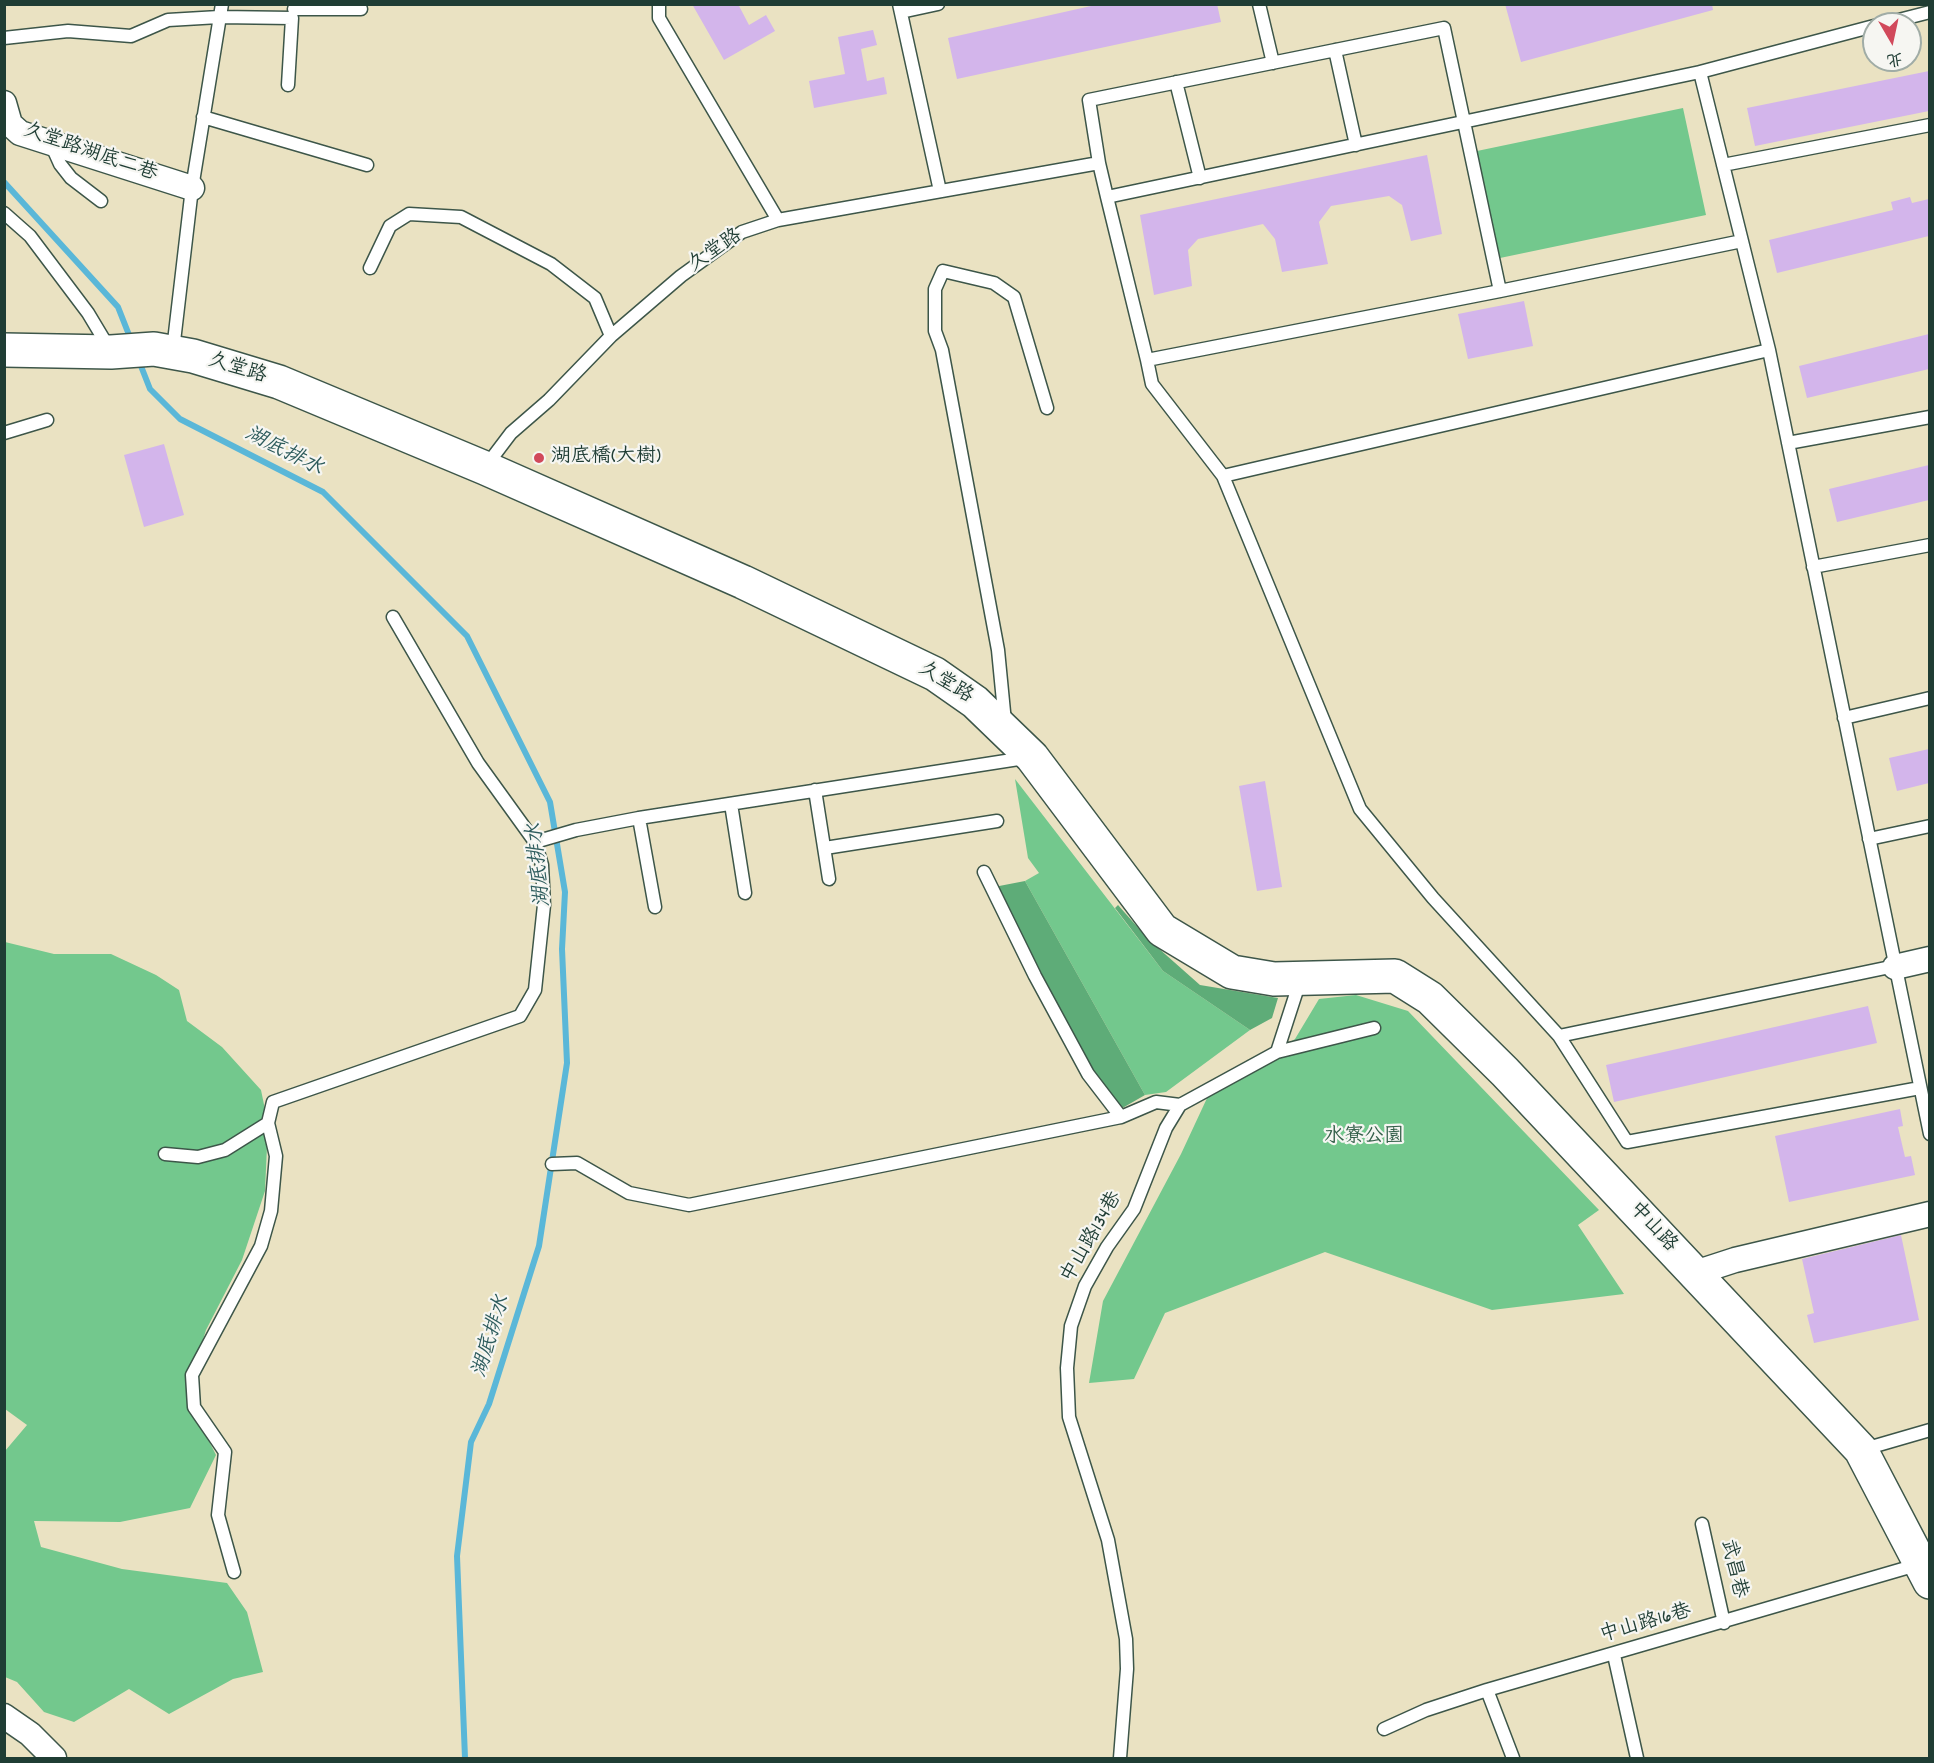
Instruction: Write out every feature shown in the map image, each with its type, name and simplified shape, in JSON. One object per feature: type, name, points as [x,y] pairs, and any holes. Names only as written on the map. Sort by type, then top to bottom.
[{"type":"street","name":"久堂路湖底二巷","points":[[4,103],[10,124],[20,133],[192,188]]},
{"type":"street","points":[[4,350],[114,351]]},
{"type":"street","name":"久堂路","points":[[114,351],[163,350],[279,382],[485,468],[743,582],[935,674],[975,702],[1032,757],[1161,930],[1232,972],[1274,979],[1301,977]]},
{"type":"street","points":[[1895,966],[1929,959]]},
{"type":"street","name":"中山路","points":[[1301,977],[1395,976],[1430,998],[1505,1072],[1860,1450],[1925,1573]]},
{"type":"street","points":[[1695,1273],[1735,1260],[1929,1214]]},
{"type":"street","points":[[4,1716],[30,1734],[54,1758]]},
{"type":"lane","points":[[659,4],[659,18],[664,28],[778,220]]},
{"type":"lane","points":[[938,4],[900,8],[940,191]]},
{"type":"lane","points":[[1259,4],[1273,63]]},
{"type":"lane","points":[[4,38],[68,30],[131,36],[168,20],[220,11],[361,9]]},
{"type":"lane","points":[[288,86],[293,10]]},
{"type":"lane","points":[[163,350],[220,11]]},
{"type":"lane","points":[[1500,291],[1444,28],[1089,100],[1099,163],[1152,384],[1223,476],[1360,809],[1433,898],[1559,1036],[1627,1142],[1920,1088]]},
{"type":"lane","points":[[1107,197],[1700,72],[1862,29]]},
{"type":"lane","points":[[1335,50],[1356,145]]},
{"type":"lane","points":[[1700,72],[1769,350],[1929,1134]]},
{"type":"lane","points":[[1176,82],[1200,178]]},
{"type":"lane","points":[[203,117],[367,165]]},
{"type":"lane","points":[[1723,165],[1929,124]]},
{"type":"lane","points":[[51,143],[60,164],[71,178],[101,201]]},
{"type":"lane","name":"久堂路","points":[[485,468],[511,433],[549,400],[611,336],[681,276],[742,232],[778,220],[1099,163]]},
{"type":"lane","points":[[4,213],[36,245],[114,351]]},
{"type":"lane","points":[[370,268],[390,226],[409,214],[461,217],[551,264],[595,298],[611,336]]},
{"type":"lane","points":[[1147,360],[1742,241]]},
{"type":"lane","points":[[1005,730],[998,650],[942,350],[935,332],[935,290],[943,271],[994,283],[1014,297],[1047,408]]},
{"type":"lane","points":[[1223,476],[1769,350]]},
{"type":"lane","points":[[1788,443],[1929,417]]},
{"type":"lane","points":[[4,433],[47,420]]},
{"type":"lane","points":[[1814,567],[1929,545]]},
{"type":"lane","points":[[234,1572],[218,1515],[225,1452],[194,1407],[192,1375],[261,1246],[271,1211],[276,1155],[268,1123],[273,1102],[520,1016],[535,990],[544,905],[542,865],[535,842],[478,763],[393,617]]},
{"type":"lane","points":[[1844,718],[1929,698]]},
{"type":"lane","points":[[535,842],[576,830],[639,818],[1032,757]]},
{"type":"lane","points":[[815,790],[829,879]]},
{"type":"lane","points":[[731,804],[745,893]]},
{"type":"lane","points":[[639,818],[655,907]]},
{"type":"lane","points":[[825,848],[997,821]]},
{"type":"lane","points":[[1869,839],[1929,826]]},
{"type":"lane","points":[[984,872],[1035,976],[1088,1074],[1121,1117]]},
{"type":"lane","points":[[1559,1036],[1895,966]]},
{"type":"lane","points":[[1277,1052],[1301,977]]},
{"type":"lane","points":[[552,1164],[577,1163],[629,1193],[689,1205],[1121,1117],[1156,1102],[1180,1105],[1277,1052],[1374,1028]]},
{"type":"lane","name":"中山路134巷","points":[[1120,1758],[1127,1669],[1125,1639],[1108,1540],[1069,1417],[1067,1368],[1071,1326],[1085,1287],[1107,1247],[1134,1209],[1166,1128],[1180,1105]]},
{"type":"lane","points":[[165,1154],[198,1157],[225,1150],[268,1123]]},
{"type":"lane","points":[[1860,1450],[1929,1430]]},
{"type":"lane","name":"武昌巷","points":[[1702,1524],[1724,1623]]},
{"type":"lane","name":"中山路16巷","points":[[1384,1729],[1426,1710],[1487,1690],[1724,1623],[1925,1573]]},
{"type":"lane","points":[[1614,1655],[1637,1758]]},
{"type":"lane","points":[[1487,1690],[1513,1758]]},
{"type":"green space","points":[[1683,108],[1706,215],[1500,258],[1477,151]]},
{"type":"green space","points":[[1015,779],[1163,971],[1250,1030],[1166,1092],[1145,1095],[1025,881],[1039,873],[1028,858]]},
{"type":"green space","points":[[1025,881],[1145,1095],[1119,1110],[1089,1068],[994,887]]},
{"type":"green space","points":[[1118,905],[1148,939],[1200,985],[1278,998],[1272,1018],[1250,1030],[1163,971],[1115,908]]},
{"type":"green space","points":[[5,942],[54,954],[111,954],[156,975],[179,990],[187,1021],[222,1047],[261,1090],[268,1124],[265,1191],[242,1260],[206,1330],[186,1395],[216,1455],[190,1508],[120,1522],[34,1521],[41,1547],[122,1569],[227,1583],[247,1612],[263,1672],[233,1679],[169,1714],[129,1689],[74,1722],[44,1712],[17,1682],[5,1677],[5,1451],[27,1425],[5,1409]]},
{"type":"green space","name":"水寮公園","points":[[1356,995],[1408,1011],[1599,1210],[1578,1225],[1624,1294],[1492,1310],[1325,1252],[1165,1313],[1134,1379],[1089,1383],[1103,1301],[1181,1154],[1208,1096],[1295,1039],[1319,999]]},
{"type":"building","points":[[692,4],[738,4],[749,25],[766,15],[775,31],[724,60]]},
{"type":"building","points":[[1100,4],[1217,4],[1221,22],[957,79],[948,38]]},
{"type":"building","points":[[1505,4],[1712,4],[1713,10],[1521,62]]},
{"type":"building","points":[[873,30],[877,45],[861,49],[867,81],[884,77],[887,94],[814,108],[809,81],[845,74],[838,37]]},
{"type":"building","points":[[1929,71],[1929,111],[1755,146],[1747,108]]},
{"type":"building","points":[[1427,155],[1442,234],[1411,241],[1402,205],[1389,196],[1331,206],[1319,222],[1328,264],[1282,272],[1275,239],[1263,224],[1198,239],[1188,250],[1192,286],[1154,295],[1140,215]]},
{"type":"building","points":[[1910,197],[1912,203],[1929,199],[1929,236],[1777,273],[1769,240],[1893,210],[1891,202]]},
{"type":"building","points":[[1524,301],[1533,346],[1468,359],[1458,314]]},
{"type":"building","points":[[1929,334],[1929,369],[1807,398],[1799,366]]},
{"type":"building","points":[[164,444],[184,515],[144,527],[124,455]]},
{"type":"building","points":[[1929,465],[1929,500],[1837,522],[1829,489]]},
{"type":"building","points":[[1929,749],[1929,783],[1897,791],[1889,758]]},
{"type":"building","points":[[1265,781],[1282,887],[1257,891],[1239,786]]},
{"type":"building","points":[[1868,1006],[1877,1043],[1614,1102],[1606,1065]]},
{"type":"building","points":[[1900,1109],[1903,1126],[1898,1127],[1905,1157],[1911,1156],[1915,1175],[1789,1202],[1775,1136]]},
{"type":"building","points":[[1901,1235],[1919,1320],[1814,1343],[1807,1315],[1814,1313],[1802,1259]]},
{"type":"waterway","name":"湖底排水","points":[[4,182],[118,307],[131,340]]},
{"type":"waterway","name":"湖底排水","points":[[139,361],[150,389],[180,419],[323,492],[467,636],[550,802],[565,892],[562,949],[567,1063],[539,1246],[489,1404],[471,1442],[457,1556],[465,1758]]},
{"type":"place","name":"湖底橋(大樹)","points":[[539,458]]}]
